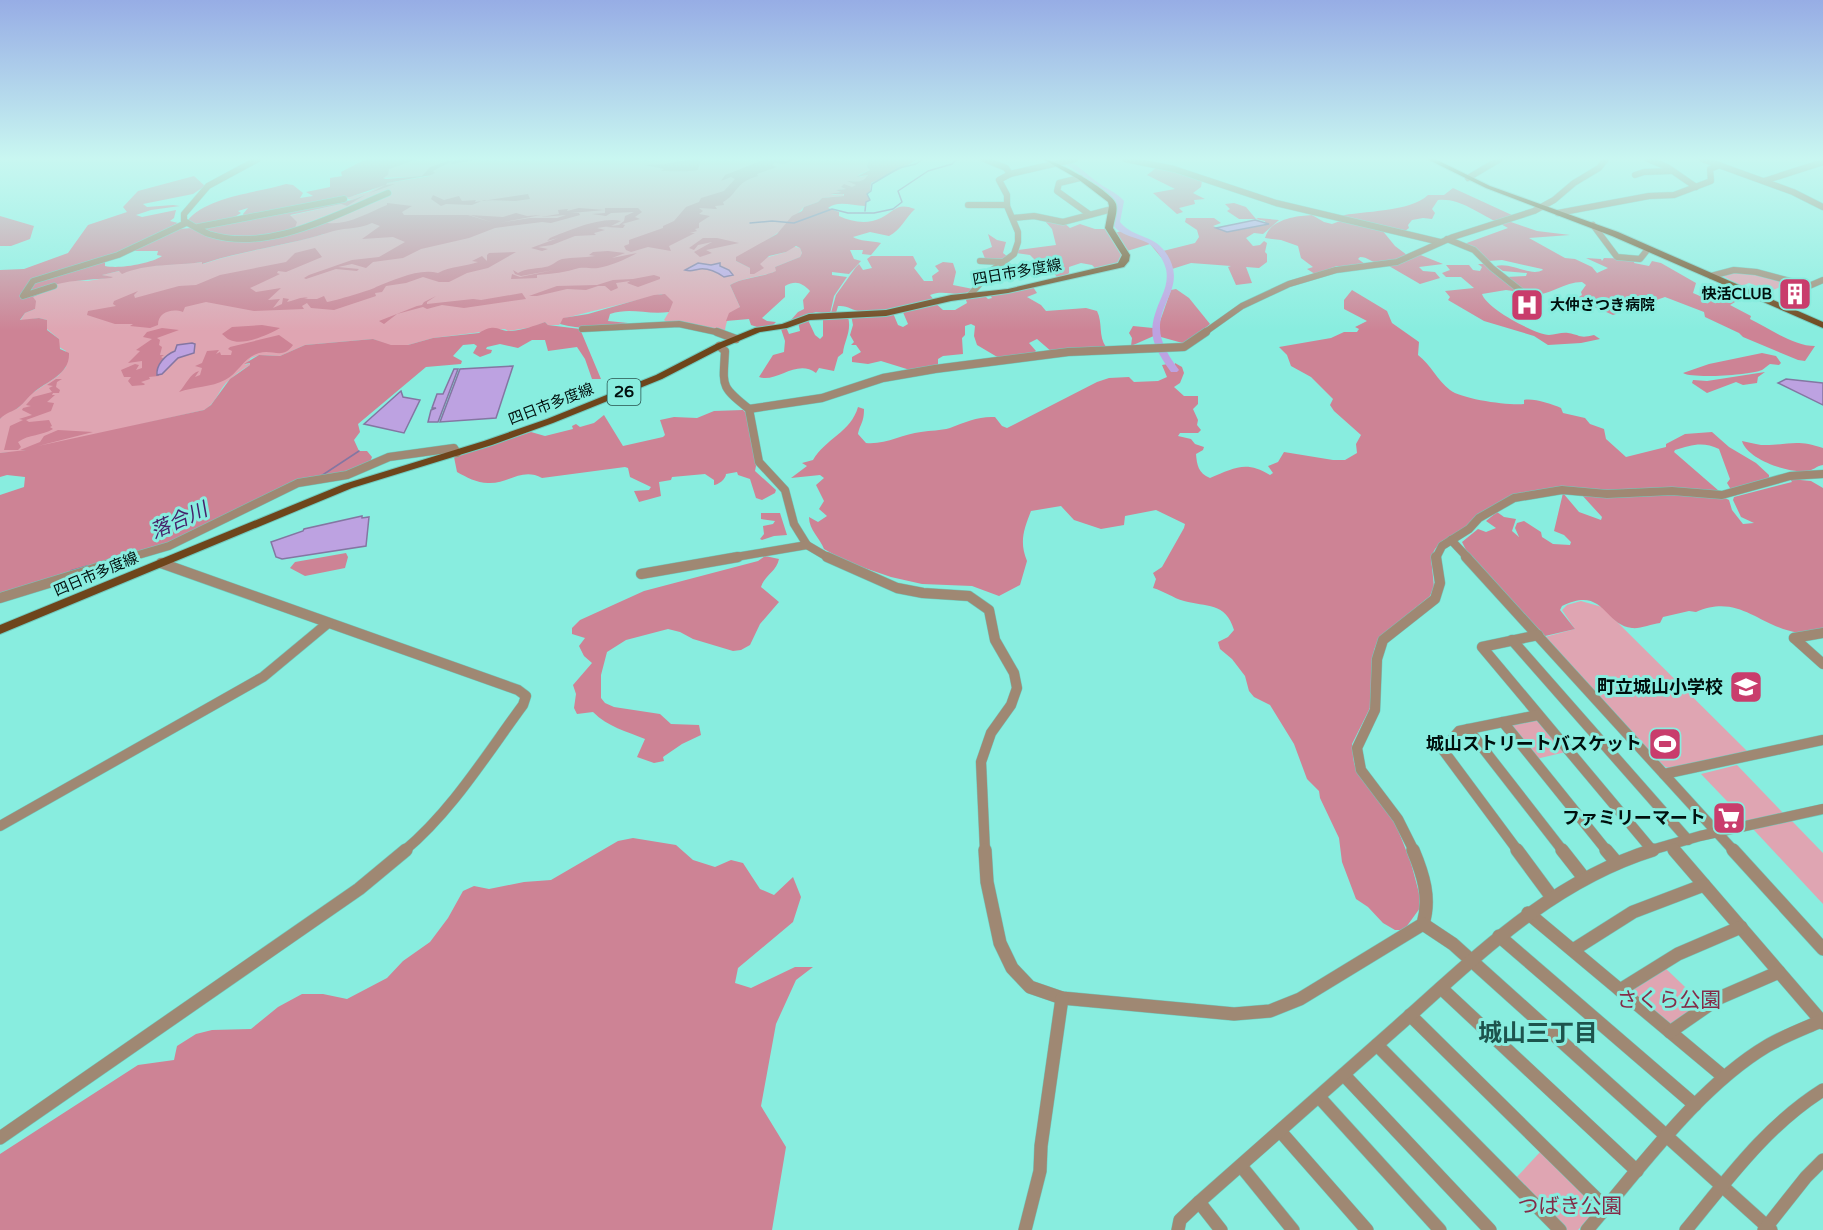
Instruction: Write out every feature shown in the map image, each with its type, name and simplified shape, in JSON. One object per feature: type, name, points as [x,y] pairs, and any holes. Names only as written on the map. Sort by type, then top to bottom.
[{"type":"main road","name":"四日市多度線","points":[[0,630],[358,482],[529,429],[644,384],[719,346],[758,330],[784,326],[804,317],[886,313],[934,301],[1015,289],[1121,265],[1126,255],[1109,228],[1111,216]]},
{"type":"main road","points":[[1568,216],[1593,225],[1823,325]]},
{"type":"street","points":[[184,216],[186,223],[224,237],[248,239],[284,233],[326,216]]},
{"type":"street","points":[[196,227],[252,216]]},
{"type":"street","points":[[970,295],[991,271],[1014,254],[1018,232],[1012,218],[1030,216]]},
{"type":"street","points":[[1036,216],[1057,222],[1079,216]]},
{"type":"street","points":[[1324,216],[1444,241],[1474,250],[1530,298]]},
{"type":"street","points":[[749,409],[822,398],[893,375],[1068,352],[1130,351],[1188,345],[1239,308],[1289,284],[1336,270],[1397,262],[1444,241],[1515,216]]},
{"type":"street","points":[[54,286],[23,296],[33,281],[118,255],[186,223]]},
{"type":"street","points":[[1593,225],[1617,257],[1640,259],[1648,249]]},
{"type":"street","points":[[980,261],[1004,262]]},
{"type":"street","points":[[1710,276],[1722,270],[1744,269],[1801,285],[1809,286],[1823,280]]},
{"type":"street","points":[[582,329],[630,324],[676,323],[722,333],[736,339]]},
{"type":"street","points":[[719,346],[726,351],[722,379],[725,389],[749,409],[759,462],[785,490],[794,524],[807,545],[837,563],[897,588],[923,593],[969,596],[989,610],[995,640],[1014,673],[1017,688],[1011,705],[991,733],[981,762],[987,882],[1000,944],[1012,968],[1030,987],[1062,998],[1234,1014],[1270,1011],[1300,999],[1423,924],[1427,918],[1426,890],[1415,855],[1397,817],[1365,775],[1357,758],[1357,748],[1362,731],[1374,716],[1379,647],[1386,636],[1435,599],[1440,583],[1436,556],[1442,546],[1500,504],[1514,498],[1562,490],[1607,494],[1672,491],[1722,495],[1790,476],[1823,474]]},
{"type":"street","points":[[0,598],[169,546],[298,483],[341,477],[389,457],[454,448],[457,453]]},
{"type":"street","points":[[1451,540],[1823,949]]},
{"type":"street","points":[[641,574],[807,545]]},
{"type":"street","points":[[0,1137],[359,889],[422,836],[464,785],[523,705],[526,696],[518,690],[161,563]]},
{"type":"street","points":[[0,826],[263,677],[328,623]]},
{"type":"street","points":[[1823,633],[1794,638],[1823,664]]},
{"type":"street","points":[[1538,635],[1482,647],[1652,850]]},
{"type":"street","points":[[1512,640],[1688,840]]},
{"type":"street","points":[[1538,715],[1459,731],[1443,750],[1551,896]]},
{"type":"street","points":[[1503,722],[1617,863]]},
{"type":"street","points":[[1468,729],[1584,878]]},
{"type":"street","points":[[1664,774],[1823,740]]},
{"type":"street","points":[[1178,1230],[1180,1220],[1199,1202],[1499,936],[1551,896],[1584,878],[1652,850],[1688,840],[1820,813]]},
{"type":"street","points":[[1587,1230],[1695,1105],[1724,1077],[1767,1046],[1822,1022],[1670,845]]},
{"type":"street","points":[[1573,950],[1633,912],[1704,885]]},
{"type":"street","points":[[1528,913],[1724,1077]]},
{"type":"street","points":[[1423,924],[1453,944],[1723,1186],[1767,1229],[1806,1177],[1823,1160]]},
{"type":"street","points":[[1620,990],[1661,962],[1684,950],[1741,927]]},
{"type":"street","points":[[1499,936],[1695,1105]]},
{"type":"street","points":[[1670,1032],[1719,998],[1779,972]]},
{"type":"street","points":[[1441,988],[1637,1171]]},
{"type":"street","points":[[1025,1230],[1040,1170],[1041,1146],[1062,998]]},
{"type":"street","points":[[1410,1015],[1606,1208]]},
{"type":"street","points":[[1377,1045],[1560,1230]]},
{"type":"street","points":[[1344,1075],[1490,1230]]},
{"type":"street","points":[[1686,1230],[1774,1125],[1803,1102],[1823,1090]]},
{"type":"street","points":[[1319,1097],[1440,1230]]},
{"type":"street","points":[[1280,1131],[1366,1230]]},
{"type":"street","points":[[1240,1166],[1293,1230]]},
{"type":"street","points":[[1199,1202],[1221,1230]]},
{"type":"green space","points":[[289,216],[324,216],[292,229]]},
{"type":"green space","points":[[330,216],[795,216],[782,230],[736,261],[750,268],[751,272],[765,258],[786,252],[791,246],[800,248],[802,253],[800,257],[775,267],[777,271],[730,285],[740,307],[728,319],[725,331],[716,332],[668,323],[664,320],[670,310],[662,294],[565,318],[559,325],[548,325],[545,322],[533,327],[433,338],[408,345],[391,346],[373,339],[305,345],[280,356],[259,355],[251,358],[245,365],[251,363],[250,365],[226,383],[214,401],[204,410],[18,452],[0,453],[0,419],[4,414],[18,408],[31,394],[58,376],[66,367],[66,351],[59,347],[59,339],[47,329],[47,320],[39,318],[20,321],[25,313],[35,309],[33,297],[47,291],[46,287],[69,280],[88,281],[111,277],[101,275],[152,266],[203,262],[203,264],[294,242],[324,234],[319,221]]},
{"type":"green space","points":[[1733,270],[1759,274],[1787,284],[1771,291],[1749,283],[1742,286],[1719,274]]},
{"type":"green space","points":[[1581,601],[1602,607],[1748,752],[1670,769],[1664,766],[1545,637],[1575,629],[1562,610],[1567,605]]},
{"type":"green space","points":[[1536,719],[1566,752],[1536,759],[1509,725]]},
{"type":"green space","points":[[1737,765],[1784,814],[1747,822],[1701,774]]},
{"type":"green space","points":[[1791,820],[1823,853],[1823,904],[1753,829]]},
{"type":"green space","name":"さくら公園","points":[[1663,966],[1702,1003],[1671,1026],[1629,994],[1629,988]]},
{"type":"green space","name":"つばき公園","points":[[1542,1150],[1598,1208],[1578,1230],[1565,1230],[1515,1179]]},
{"type":"shaded area","points":[[0,216],[34,226],[30,239],[11,246],[0,246]]},
{"type":"shaded area","points":[[114,216],[174,216],[170,221],[178,223],[105,260],[105,266],[111,267],[157,259],[162,256],[157,255],[158,251],[132,251],[178,229],[192,228],[214,237],[256,239],[319,221],[336,223],[361,216],[473,216],[494,223],[474,216],[534,216],[499,223],[530,218],[575,216],[551,223],[495,228],[469,238],[421,249],[403,258],[373,262],[366,268],[352,264],[338,267],[359,269],[357,271],[336,269],[306,279],[304,278],[309,275],[352,260],[379,257],[405,242],[393,237],[362,239],[380,226],[372,223],[202,264],[202,262],[151,266],[122,274],[119,271],[102,275],[113,277],[111,278],[46,287],[47,291],[33,297],[36,301],[35,309],[25,313],[20,320],[39,318],[47,320],[47,330],[59,339],[60,349],[69,353],[66,367],[19,407],[0,419],[0,270],[24,269],[68,253],[88,225]]},
{"type":"shaded area","points":[[192,216],[236,216],[197,226],[187,221]]},
{"type":"shaded area","points":[[264,216],[291,216],[297,222],[295,228],[284,232],[248,237],[224,235],[201,228]]},
{"type":"shaded area","points":[[625,216],[636,216],[640,219],[622,224],[625,225],[623,228],[606,227],[610,226],[597,228],[605,230],[594,233],[596,235],[575,236],[552,245],[538,247],[548,249],[542,251],[531,248],[558,238],[547,241],[557,235],[595,222],[621,221],[611,226],[619,225],[624,221]]},
{"type":"shaded area","points":[[678,216],[709,216],[699,223],[699,228],[695,229],[697,231],[690,233],[695,233],[669,246],[671,251],[648,247],[631,252],[626,250],[624,246],[629,244],[629,240],[663,228]]},
{"type":"shaded area","points":[[792,216],[840,216],[865,222],[884,216],[909,216],[897,231],[889,236],[870,232],[853,237],[881,243],[871,255],[862,254],[863,250],[850,250],[854,259],[861,261],[849,274],[832,272],[832,275],[847,277],[834,296],[830,314],[816,312],[791,320],[804,309],[803,300],[810,291],[796,283],[785,286],[785,297],[762,318],[776,322],[771,327],[757,330],[757,327],[751,325],[749,319],[726,321],[729,313],[740,307],[730,285],[776,271],[775,267],[800,257],[802,253],[796,246],[786,252],[769,256],[760,264],[764,268],[754,274],[750,274],[750,268],[736,261],[736,257],[777,234]]},
{"type":"shaded area","points":[[1235,216],[1254,216],[1256,219],[1239,219]]},
{"type":"shaded area","points":[[1314,216],[1332,224],[1340,221],[1382,230],[1395,246],[1407,255],[1382,263],[1360,257],[1358,259],[1365,264],[1337,266],[1315,274],[1307,269],[1313,267],[1301,258],[1298,246],[1281,240],[1265,238],[1272,227],[1291,218]]},
{"type":"shaded area","points":[[1341,216],[1433,216],[1432,219],[1412,220],[1405,231]]},
{"type":"shaded area","points":[[1487,216],[1512,216],[1495,221]]},
{"type":"shaded area","points":[[1186,218],[1214,218],[1221,223],[1213,226],[1227,232],[1266,225],[1265,221],[1256,219],[1258,218],[1279,220],[1263,234],[1254,233],[1246,238],[1253,246],[1260,245],[1264,241],[1267,243],[1265,252],[1267,262],[1259,268],[1246,267],[1252,283],[1236,285],[1228,267],[1231,266],[1191,263],[1172,269],[1163,251],[1195,243],[1199,237],[1197,230],[1185,222]]},
{"type":"shaded area","points":[[1044,220],[1064,223],[1070,228],[1080,224],[1095,229],[1107,229],[1123,254],[1119,262],[1112,266],[1096,269],[1092,265],[1081,263],[1069,267],[1069,273],[1065,277],[1057,277],[1049,265],[1043,261],[1035,260],[1030,255],[1016,253],[1018,250],[1056,245],[1052,229]]},
{"type":"shaded area","points":[[1255,220],[1269,224],[1227,232],[1216,228]]},
{"type":"shaded area","points":[[1508,221],[1537,231],[1570,235],[1529,238],[1565,258],[1575,259],[1592,267],[1597,273],[1608,268],[1586,258],[1602,261],[1604,258],[1635,259],[1634,263],[1649,266],[1652,261],[1661,263],[1696,283],[1693,293],[1716,303],[1737,297],[1740,299],[1730,305],[1751,316],[1750,319],[1790,340],[1815,346],[1805,361],[1798,360],[1743,337],[1705,317],[1704,312],[1665,297],[1613,315],[1581,301],[1579,297],[1586,285],[1582,282],[1568,284],[1541,294],[1528,295],[1506,277],[1526,276],[1527,273],[1503,271],[1496,266],[1508,266],[1532,272],[1542,269],[1502,260],[1488,261],[1464,244],[1508,228],[1499,223]]},
{"type":"shaded area","points":[[1122,231],[1148,241],[1165,262],[1150,244],[1127,251],[1114,233]]},
{"type":"shaded area","points":[[988,234],[997,240],[1006,242],[1003,253],[1008,257],[986,261],[982,251],[992,247]]},
{"type":"shaded area","points":[[703,238],[717,238],[739,243],[706,250],[712,253],[700,257],[694,252],[712,242],[698,245],[694,250],[689,248]]},
{"type":"shaded area","points":[[315,248],[322,257],[286,272],[278,271],[277,273],[280,274],[250,288],[256,292],[281,288],[268,300],[280,299],[273,308],[282,304],[283,298],[289,299],[287,302],[303,298],[317,299],[324,296],[327,302],[361,293],[415,273],[438,273],[473,264],[478,262],[472,261],[482,256],[487,261],[489,253],[516,252],[488,268],[467,273],[449,282],[439,282],[423,277],[406,283],[386,286],[382,292],[375,293],[376,296],[334,310],[311,308],[307,303],[302,306],[304,309],[254,311],[206,302],[185,307],[183,312],[166,312],[160,317],[158,325],[150,328],[130,326],[133,324],[115,324],[87,315],[88,311],[116,306],[113,304],[114,301],[138,291],[134,295],[135,298],[179,286],[196,285],[220,275],[286,262],[295,253]]},
{"type":"shaded area","points":[[593,252],[625,253],[612,258],[637,253],[603,267],[579,268],[537,275],[537,278],[511,279],[512,274],[520,277],[554,270],[521,276],[515,274],[513,270],[518,273],[548,266],[562,259],[595,256],[589,255]]},
{"type":"shaded area","points":[[1418,254],[1443,264],[1419,267],[1423,271],[1435,272],[1440,278],[1420,284],[1389,266]]},
{"type":"shaded area","points":[[871,256],[913,256],[917,264],[914,268],[924,281],[933,281],[932,276],[939,271],[935,266],[943,262],[953,263],[956,272],[953,285],[973,289],[963,294],[936,293],[930,295],[934,300],[898,308],[861,311],[838,306],[836,313],[831,313],[836,295],[856,267],[859,264],[863,270],[872,268],[867,259]]},
{"type":"shaded area","points":[[698,263],[711,265],[720,263],[720,266],[729,270],[733,275],[724,277],[703,269],[685,270]]},
{"type":"shaded area","points":[[1478,264],[1485,264],[1520,292],[1506,290],[1482,294],[1485,300],[1501,313],[1542,334],[1566,333],[1583,337],[1594,335],[1600,339],[1548,345],[1534,336],[1484,321],[1448,300],[1450,297],[1445,291],[1474,288],[1461,277],[1446,277],[1442,273],[1450,270],[1446,265],[1469,265],[1473,270],[1480,271],[1482,267]]},
{"type":"shaded area","points":[[654,275],[660,279],[638,287],[627,283],[630,281],[616,283],[618,288],[611,291],[605,286],[598,286],[586,290],[567,289],[529,296],[557,286],[597,285],[613,280]]},
{"type":"shaded area","points":[[1033,287],[1037,293],[1027,297],[1041,305],[1046,311],[1086,308],[1097,311],[1106,347],[1052,352],[1037,339],[1029,343],[1036,351],[1034,353],[999,358],[977,345],[974,336],[975,326],[971,324],[965,326],[965,335],[962,338],[963,354],[943,356],[938,359],[938,367],[910,370],[881,361],[868,364],[852,362],[852,357],[861,352],[856,345],[851,345],[854,342],[850,335],[853,325],[851,315],[893,313],[898,325],[903,327],[908,324],[902,310],[934,302],[943,310],[955,310],[967,303],[965,297],[984,295],[988,299],[992,298],[990,295]]},
{"type":"shaded area","points":[[1176,289],[1189,298],[1210,324],[1186,344],[1161,337],[1157,330],[1171,290]]},
{"type":"shaded area","points":[[1352,290],[1387,311],[1392,323],[1419,342],[1418,355],[1445,386],[1456,393],[1497,403],[1524,404],[1524,400],[1532,400],[1557,406],[1563,413],[1585,418],[1590,424],[1604,429],[1606,439],[1626,457],[1666,447],[1666,444],[1685,434],[1712,432],[1769,475],[1769,479],[1730,488],[1727,483],[1730,479],[1719,449],[1702,444],[1692,445],[1674,452],[1719,491],[1604,491],[1511,496],[1483,511],[1464,529],[1442,541],[1435,549],[1431,557],[1434,587],[1430,596],[1385,633],[1374,650],[1371,706],[1352,744],[1354,763],[1360,776],[1395,822],[1411,863],[1419,893],[1420,908],[1404,930],[1395,930],[1383,923],[1368,907],[1356,899],[1342,862],[1339,838],[1320,798],[1319,791],[1307,779],[1294,744],[1270,705],[1254,697],[1249,691],[1245,676],[1232,659],[1220,649],[1218,642],[1228,637],[1234,630],[1226,614],[1214,607],[1184,601],[1153,588],[1156,579],[1153,573],[1162,567],[1185,524],[1156,510],[1125,516],[1124,525],[1101,529],[1074,520],[1061,506],[1031,511],[1023,536],[1023,548],[1027,561],[1020,585],[999,596],[972,586],[922,584],[891,577],[847,562],[824,549],[811,526],[809,517],[818,522],[827,516],[819,509],[824,501],[816,485],[824,478],[820,475],[791,478],[807,466],[802,463],[813,460],[824,446],[850,423],[858,407],[864,409],[858,434],[866,443],[946,429],[983,417],[995,417],[1002,426],[1007,428],[1109,378],[1129,377],[1134,382],[1158,381],[1167,377],[1162,365],[1168,364],[1168,367],[1175,370],[1175,363],[1182,367],[1184,373],[1180,383],[1174,387],[1184,396],[1198,396],[1198,404],[1193,409],[1198,420],[1197,425],[1201,430],[1198,433],[1180,433],[1178,436],[1191,439],[1195,444],[1204,447],[1196,454],[1199,468],[1206,476],[1210,478],[1240,467],[1262,470],[1270,475],[1273,473],[1268,466],[1278,462],[1284,452],[1345,460],[1357,453],[1356,444],[1361,435],[1334,411],[1330,405],[1333,399],[1311,377],[1291,366],[1287,355],[1279,347],[1331,338],[1344,332],[1357,332],[1359,329],[1355,327],[1367,321],[1344,309],[1344,300]]},
{"type":"shaded area","points":[[522,293],[526,299],[464,308],[442,305],[427,309],[423,307],[397,314],[384,324],[379,321],[417,306],[422,305],[436,296],[427,304],[481,300]]},
{"type":"shaded area","points":[[665,294],[673,302],[669,312],[618,312],[610,314],[608,321],[628,323],[603,328],[560,324],[563,318],[588,314]]},
{"type":"shaded area","points":[[823,317],[848,317],[848,331],[843,353],[838,357],[834,371],[819,368],[816,373],[802,368],[773,377],[759,377],[773,355],[784,352],[785,341],[781,329],[786,327],[789,334],[800,331],[798,322],[808,320],[815,335],[820,339],[823,336]]},
{"type":"shaded area","points":[[545,322],[548,325],[580,329],[601,379],[592,379],[585,359],[577,347],[548,351],[545,340],[532,340],[518,348],[500,344],[487,347],[486,349],[492,350],[491,353],[480,357],[473,353],[477,346],[463,345],[453,356],[462,361],[461,364],[426,367],[358,424],[360,432],[354,440],[359,451],[367,451],[372,457],[370,462],[354,471],[295,480],[171,542],[0,593],[0,495],[24,487],[25,477],[7,475],[0,477],[0,453],[26,450],[20,450],[40,442],[44,436],[58,430],[93,432],[38,446],[204,410],[211,405],[230,379],[250,363],[244,364],[259,355],[280,356],[305,345],[373,339],[391,345],[408,345],[433,338],[479,333],[490,328],[507,331],[528,328]]},
{"type":"shaded area","points":[[262,325],[280,328],[242,342],[230,340],[222,334],[232,327]]},
{"type":"shaded area","points":[[1133,326],[1153,328],[1156,335],[1131,346],[1132,338],[1129,333]]},
{"type":"shaded area","points":[[162,328],[179,330],[157,338],[162,347],[160,355],[164,355],[161,357],[164,359],[158,368],[159,376],[149,377],[150,379],[141,382],[144,385],[132,386],[128,381],[131,377],[124,377],[121,370],[135,364],[139,365],[136,370],[142,368],[142,361],[128,363],[140,351],[136,350],[152,339],[143,337],[147,332]]},
{"type":"shaded area","points":[[279,335],[293,345],[285,352],[259,353],[249,358],[225,380],[179,392],[193,374],[199,371],[195,377],[200,375],[202,368],[195,366],[202,363],[207,351],[219,350],[216,354],[220,352],[221,355],[231,355],[232,351],[228,349],[230,347]]},
{"type":"shaded area","points":[[195,344],[194,353],[178,358],[162,374],[157,375],[160,364],[175,351],[177,345]]},
{"type":"shaded area","points":[[1762,353],[1776,356],[1781,363],[1779,365],[1770,364],[1756,372],[1735,375],[1698,376],[1683,373],[1709,364]]},
{"type":"shaded area","points":[[513,366],[496,418],[440,422],[460,369]]},
{"type":"shaded area","points":[[454,369],[458,369],[438,422],[428,422],[431,410],[436,408],[432,408],[437,394],[443,394]]},
{"type":"shaded area","points":[[1765,372],[1758,377],[1757,383],[1743,385],[1736,382],[1707,393],[1692,383],[1693,380],[1707,381]]},
{"type":"shaded area","points":[[56,379],[62,379],[57,382],[56,387],[60,390],[59,393],[53,393],[52,395],[55,395],[47,402],[54,403],[51,411],[26,420],[29,422],[49,420],[52,426],[50,427],[53,429],[22,439],[18,442],[21,447],[18,450],[4,450],[10,426],[23,420],[19,419],[32,415],[22,410],[23,408],[31,406],[26,405],[33,397],[52,392],[49,388],[53,386],[47,385]]},
{"type":"shaded area","points":[[1786,379],[1823,383],[1823,405],[1778,383]]},
{"type":"shaded area","points":[[401,391],[403,397],[420,400],[404,433],[364,424]]},
{"type":"shaded area","points":[[743,410],[747,414],[755,471],[776,490],[775,493],[762,500],[756,498],[750,479],[738,475],[737,472],[726,474],[722,481],[714,485],[714,480],[705,474],[672,477],[671,480],[659,482],[661,496],[639,502],[634,491],[649,490],[651,487],[630,477],[628,468],[625,467],[542,478],[528,474],[495,483],[484,483],[457,472],[454,457],[531,432],[545,436],[573,429],[572,426],[576,424],[580,427],[594,423],[604,415],[623,446],[663,437],[665,435],[660,420],[674,417],[697,418],[714,411]]},
{"type":"shaded area","points":[[1742,441],[1761,445],[1805,443],[1813,445],[1823,448],[1823,465],[1806,471],[1789,470],[1759,459],[1745,448]]},
{"type":"shaded area","points":[[1790,479],[1811,481],[1823,488],[1823,629],[1811,632],[1800,633],[1785,630],[1749,613],[1725,606],[1663,617],[1660,623],[1632,628],[1623,625],[1595,603],[1587,600],[1562,606],[1560,610],[1575,629],[1545,636],[1466,550],[1462,542],[1478,529],[1486,532],[1496,528],[1486,521],[1497,512],[1504,517],[1516,519],[1512,531],[1519,537],[1515,528],[1517,523],[1524,521],[1541,532],[1542,537],[1553,544],[1570,545],[1571,542],[1564,535],[1554,531],[1563,493],[1579,512],[1601,520],[1602,517],[1581,494],[1671,493],[1725,498],[1729,500],[1732,510],[1743,524],[1754,523],[1741,517],[1733,500],[1734,497],[1792,482]]},
{"type":"shaded area","points":[[761,513],[780,513],[787,535],[760,539],[764,534],[763,526],[773,524],[775,521],[761,519]]},
{"type":"shaded area","points":[[362,516],[362,518],[369,517],[366,546],[282,559],[276,557],[271,542],[304,529]]},
{"type":"shaded area","points":[[346,553],[348,557],[345,568],[305,576],[290,568],[295,562]]},
{"type":"shaded area","points":[[765,556],[779,559],[776,567],[761,587],[779,602],[760,624],[750,645],[733,651],[668,629],[626,640],[607,652],[601,675],[601,698],[605,703],[614,707],[660,714],[671,724],[699,725],[701,735],[663,757],[664,761],[654,763],[637,757],[645,739],[611,725],[593,712],[577,714],[574,708],[576,694],[573,685],[592,663],[584,656],[579,646],[585,638],[572,634],[572,628],[580,620],[644,591],[758,561]]},
{"type":"shaded area","points":[[633,838],[676,845],[693,860],[715,867],[731,860],[743,863],[760,889],[774,895],[793,877],[801,897],[793,922],[738,968],[735,983],[751,988],[795,967],[813,967],[796,980],[776,1024],[761,1106],[786,1147],[772,1230],[0,1230],[0,1154],[138,1065],[174,1060],[177,1046],[196,1034],[212,1030],[251,1029],[278,1007],[302,994],[323,994],[347,999],[387,978],[403,961],[430,942],[448,918],[463,891],[474,886],[489,889],[524,882],[551,880],[618,841]]},
{"type":"waterway","points":[[750,223],[772,221],[794,223],[812,216]]},
{"type":"waterway","points":[[1116,216],[1115,221],[1121,228],[1158,247],[1170,270],[1170,285],[1159,313],[1156,333],[1165,356],[1174,370]]},
{"type":"waterway","name":"落合川","points":[[321,476],[359,451]]},
{"type":"waterway","name":"落合川","points":[[290,483],[307,478]]},
{"type":"waterway","name":"落合川","points":[[71,571],[88,566]]},
{"type":"place","name":"快活CLUB","points":[[1795,294]]},
{"type":"place","name":"大仲さつき病院","points":[[1527,305]]},
{"type":"place","name":"町立城山小学校","points":[[1746,687]]},
{"type":"place","name":"城山ストリートバスケット","points":[[1665,744]]},
{"type":"place","name":"ファミリーマート","points":[[1729,818]]},
{"type":"district","name":"城山三丁目","points":[[1538,1033]]}]
